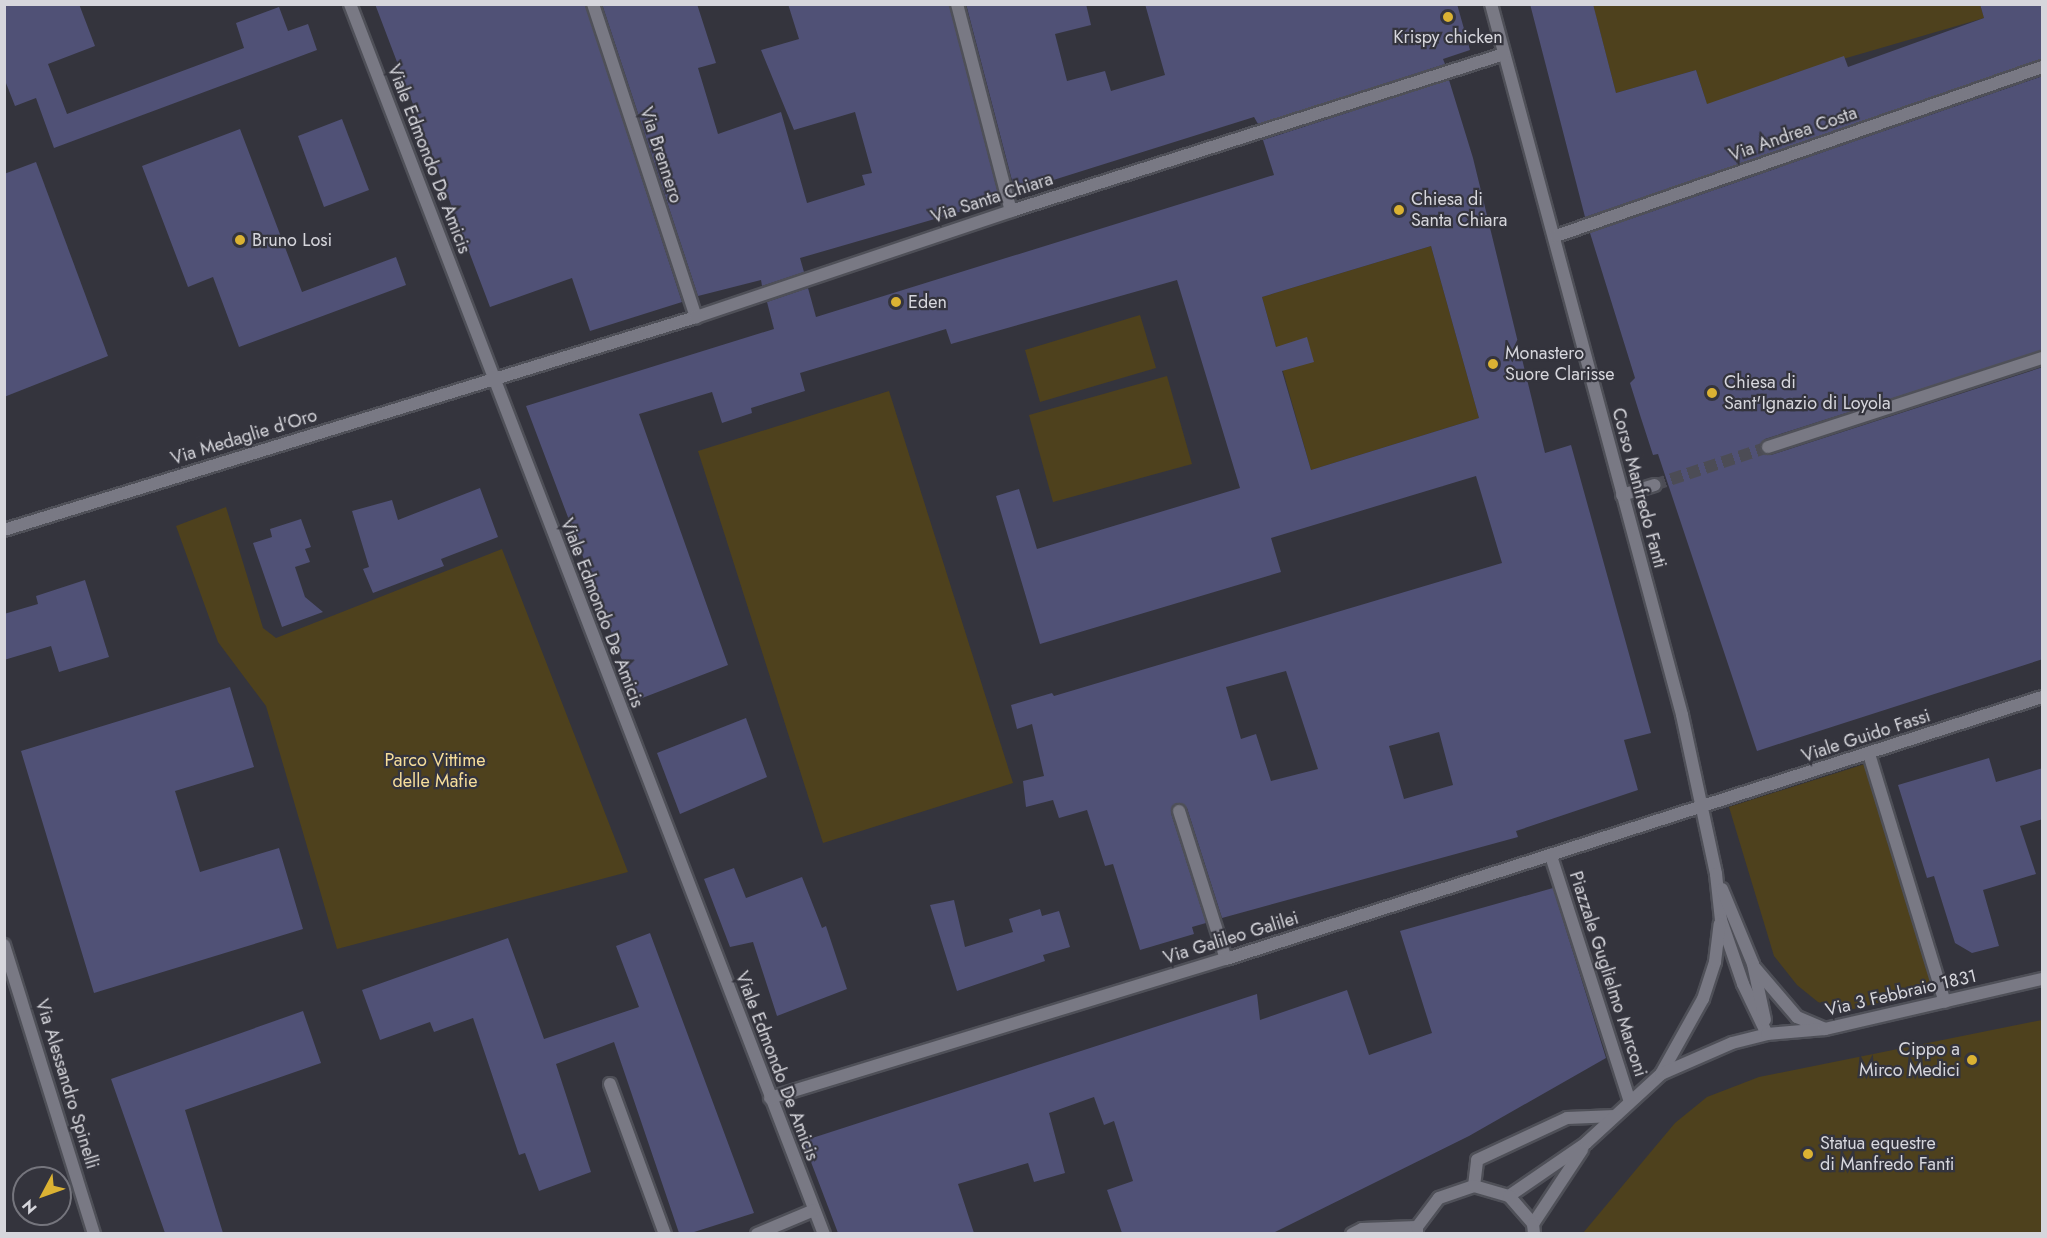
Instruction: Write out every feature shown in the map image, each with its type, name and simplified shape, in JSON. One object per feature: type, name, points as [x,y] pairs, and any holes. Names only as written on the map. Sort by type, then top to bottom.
[{"type":"street","name":"Viale Edmondo De Amicis","points":[[350,4],[770,1098],[824,1233]]},
{"type":"street","name":"Via Brennero","points":[[593,4],[696,317]]},
{"type":"street","points":[[957,4],[1011,210]]},
{"type":"street","name":"Corso Manfredo Fanti","points":[[1491,4],[1556,236],[1622,495],[1682,715],[1716,874]]},
{"type":"street","name":"Via Santa Chiara","points":[[493,379],[696,317],[1011,210],[1504,54]]},
{"type":"street","name":"Via Andrea Costa","points":[[1556,236],[2043,67]]},
{"type":"street","points":[[1768,447],[2043,358]]},
{"type":"street","name":"Via Medaglie d'Oro","points":[[4,530],[493,379]]},
{"type":"street","points":[[1622,495],[1654,485]]},
{"type":"street","name":"Viale Guido Fassi","points":[[1701,809],[2043,697]]},
{"type":"street","points":[[1869,754],[1945,1002]]},
{"type":"street","name":"Via Galileo Galilei","points":[[770,1098],[1226,959],[1701,809]]},
{"type":"street","points":[[1179,811],[1226,959]]},
{"type":"street","name":"Piazzale Guglielmo Marconi","points":[[1551,856],[1630,1102]]},
{"type":"street","points":[[1716,874],[1721,920],[1743,984],[1767,1034]]},
{"type":"street","points":[[1716,874],[1753,964],[1767,1034]]},
{"type":"street","points":[[1509,1196],[1586,1143],[1661,1074],[1703,999],[1715,962],[1721,920]]},
{"type":"street","name":"Via Alessandro Spinelli","points":[[4,945],[94,1233]]},
{"type":"street","points":[[1753,964],[1797,1017],[1825,1029]]},
{"type":"street","name":"Via 3 Febbraio 1831","points":[[1661,1074],[1732,1043],[1767,1034],[1825,1029],[2043,979]]},
{"type":"street","points":[[610,1084],[665,1233]]},
{"type":"street","points":[[1474,1186],[1477,1160],[1567,1118],[1615,1116]]},
{"type":"street","points":[[1352,1233],[1362,1229],[1417,1230],[1439,1198],[1474,1186],[1509,1196],[1534,1229],[1586,1143]]},
{"type":"street","points":[[757,1233],[814,1210]]},
{"type":"green space","points":[[1980,4],[1984,18],[1788,75],[1762,113],[1713,123],[1696,70],[1616,93],[1593,5]]},
{"type":"green space","points":[[1431,246],[1479,418],[1311,470],[1262,297]]},
{"type":"green space","points":[[1140,315],[1156,368],[1040,402],[1025,350]]},
{"type":"green space","points":[[1167,376],[1192,464],[1053,502],[1029,415]]},
{"type":"green space","points":[[889,391],[1013,783],[823,843],[698,451]]},
{"type":"green space","name":"Parco Vittime delle Mafie","points":[[226,507],[263,628],[276,638],[502,549],[628,872],[337,949],[266,706],[218,642],[176,526]]},
{"type":"green space","points":[[1868,763],[1936,989],[1845,1011],[1818,1002],[1797,985],[1774,956],[1729,807]]},
{"type":"green space","points":[[2042,1020],[2042,1233],[1583,1233],[1675,1123],[1707,1097],[1759,1077]]},
{"type":"building","points":[[4,4],[79,4],[95,46],[48,64],[67,114],[244,48],[236,23],[279,7],[288,31],[308,24],[317,50],[54,148],[36,98],[15,106],[4,78]]},
{"type":"building","points":[[375,4],[585,4],[682,302],[590,331],[572,278],[490,307]]},
{"type":"building","points":[[602,4],[697,4],[716,63],[698,68],[718,134],[781,112],[807,203],[865,185],[862,175],[872,173],[855,112],[794,130],[761,50],[799,39],[788,4],[949,4],[999,197],[990,200],[990,203],[800,258],[804,272],[762,286],[761,280],[698,296]]},
{"type":"building","points":[[966,4],[1086,4],[1091,25],[1055,34],[1067,81],[1105,71],[1111,91],[1165,75],[1145,4],[1457,4],[1470,50],[1443,59],[1445,64],[1258,124],[1254,117],[1015,192]]},
{"type":"building","points":[[1530,4],[1593,4],[1616,93],[1696,70],[1707,104],[1844,56],[1848,67],[1984,18],[1980,4],[2043,4],[2043,59],[1585,217]]},
{"type":"building","points":[[2043,76],[2043,350],[1765,439],[1760,446],[1763,453],[1771,455],[2043,367],[2043,659],[1757,751],[1658,454],[1653,455],[1640,415],[1630,383],[1635,378],[1590,233]]},
{"type":"building","points":[[1449,80],[1473,158],[1545,453],[1571,445],[1651,733],[1624,740],[1638,790],[1516,831],[1518,837],[1222,918],[1187,808],[1176,803],[1171,813],[1206,923],[1192,927],[1194,934],[1140,950],[1113,864],[1105,866],[1087,810],[1059,818],[1053,800],[1026,807],[1023,781],[1044,776],[1032,724],[1017,729],[1011,705],[1052,693],[1054,696],[1502,563],[1476,476],[1271,538],[1281,572],[1040,644],[996,496],[1019,489],[1037,549],[1240,488],[1177,280],[951,344],[946,329],[800,373],[805,391],[751,408],[752,413],[722,423],[712,392],[639,414],[728,665],[637,700],[526,406],[774,329],[767,302],[808,288],[816,317],[1274,175],[1263,140]],"holes":[[[1431,246],[1479,418],[1311,470],[1282,371],[1314,362],[1307,337],[1276,347],[1262,297]],[[1286,671],[1318,769],[1271,781],[1256,734],[1241,739],[1226,687]],[[1439,732],[1453,785],[1404,799],[1389,746]]]},
{"type":"building","points":[[342,119],[369,190],[324,207],[298,136]]},
{"type":"building","points":[[240,129],[302,292],[396,257],[406,285],[239,347],[213,277],[188,287],[142,166]]},
{"type":"building","points":[[36,162],[108,356],[4,397],[4,174]]},
{"type":"building","points":[[480,488],[498,537],[441,559],[444,566],[373,593],[363,569],[369,567],[352,511],[392,500],[398,520]]},
{"type":"building","points":[[301,519],[311,547],[305,549],[310,562],[295,567],[305,597],[323,612],[282,627],[253,543],[272,537],[270,529]]},
{"type":"building","points":[[85,580],[109,657],[59,672],[51,646],[4,660],[4,614],[38,604],[36,596]]},
{"type":"building","points":[[230,687],[254,767],[175,791],[200,872],[279,848],[303,929],[94,993],[21,751]]},
{"type":"building","points":[[746,718],[767,777],[680,814],[657,753]]},
{"type":"building","points":[[1989,758],[1996,782],[2043,768],[2043,819],[2020,826],[2036,874],[1983,890],[1999,946],[1972,953],[1955,943],[1934,876],[1927,878],[1898,785]]},
{"type":"building","points":[[734,868],[746,898],[802,877],[822,928],[826,926],[847,989],[777,1016],[753,942],[730,947],[704,879]]},
{"type":"building","points":[[1553,888],[1606,1058],[1469,1136],[1273,1233],[1122,1233],[1107,1190],[1133,1181],[1114,1121],[1104,1125],[1094,1097],[1049,1113],[1065,1173],[1034,1182],[1028,1163],[958,1184],[974,1233],[838,1233],[803,1141],[1257,994],[1260,1020],[1347,990],[1369,1055],[1432,1033],[1400,931]]},
{"type":"building","points":[[954,900],[965,947],[1013,932],[1009,919],[1040,909],[1042,916],[1059,911],[1070,947],[1043,955],[1045,961],[957,991],[930,905]]},
{"type":"building","points":[[650,933],[754,1213],[691,1233],[679,1233],[614,1042],[556,1064],[591,1172],[539,1191],[525,1153],[519,1155],[473,1018],[434,1032],[430,1022],[380,1040],[362,990],[508,938],[544,1039],[639,1007],[616,946]]},
{"type":"building","points":[[303,1011],[321,1063],[185,1110],[223,1233],[165,1233],[111,1079]]},
{"type":"tunnel","points":[[1654,485],[1768,447]]},
{"type":"place","name":"Krispy chicken","points":[[1448,17]]},
{"type":"place","name":"Chiesa di Santa Chiara","points":[[1399,210]]},
{"type":"place","name":"Bruno Losi","points":[[240,240]]},
{"type":"place","name":"Eden","points":[[896,302]]},
{"type":"place","name":"Monastero Suore Clarisse","points":[[1493,364]]},
{"type":"place","name":"Chiesa di Sant'Ignazio di Loyola","points":[[1712,393]]},
{"type":"place","name":"Cippo a Mirco Medici","points":[[1972,1060]]},
{"type":"place","name":"Statua equestre di Manfredo Fanti","points":[[1808,1154]]}]
